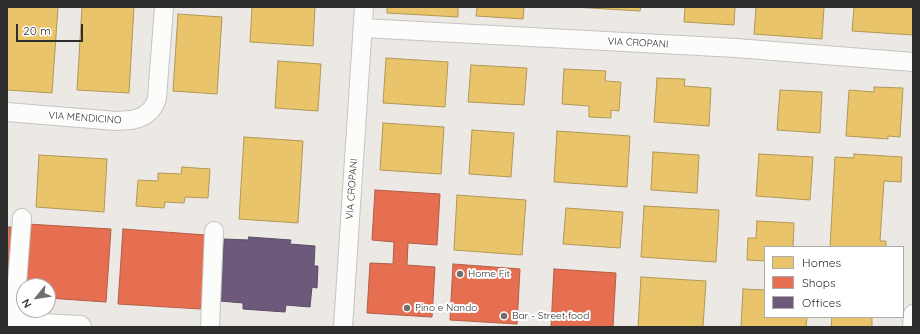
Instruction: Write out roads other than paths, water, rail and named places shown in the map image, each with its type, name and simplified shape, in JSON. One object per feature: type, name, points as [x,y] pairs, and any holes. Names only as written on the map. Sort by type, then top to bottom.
[{"type":"street","name":"VIA MENDICINO","points":[[7,112],[116,121],[131,120],[146,115],[155,104],[157,98],[164,7]]},
{"type":"street","name":"VIA CROPANI","points":[[343,327],[364,7]]},
{"type":"street","name":"VIA CROPANI","points":[[363,28],[742,48],[913,62]]},
{"type":"street","points":[[22,218],[10,323],[80,327]]},
{"type":"street","points":[[210,327],[214,231]]},
{"type":"street","points":[[912,327],[913,314]]},
{"type":"place","name":"Home Fit","points":[[460,274]]},
{"type":"place","name":"Pino e Nando","points":[[407,308]]},
{"type":"place","name":"Bar - Street food","points":[[504,316]]}]
